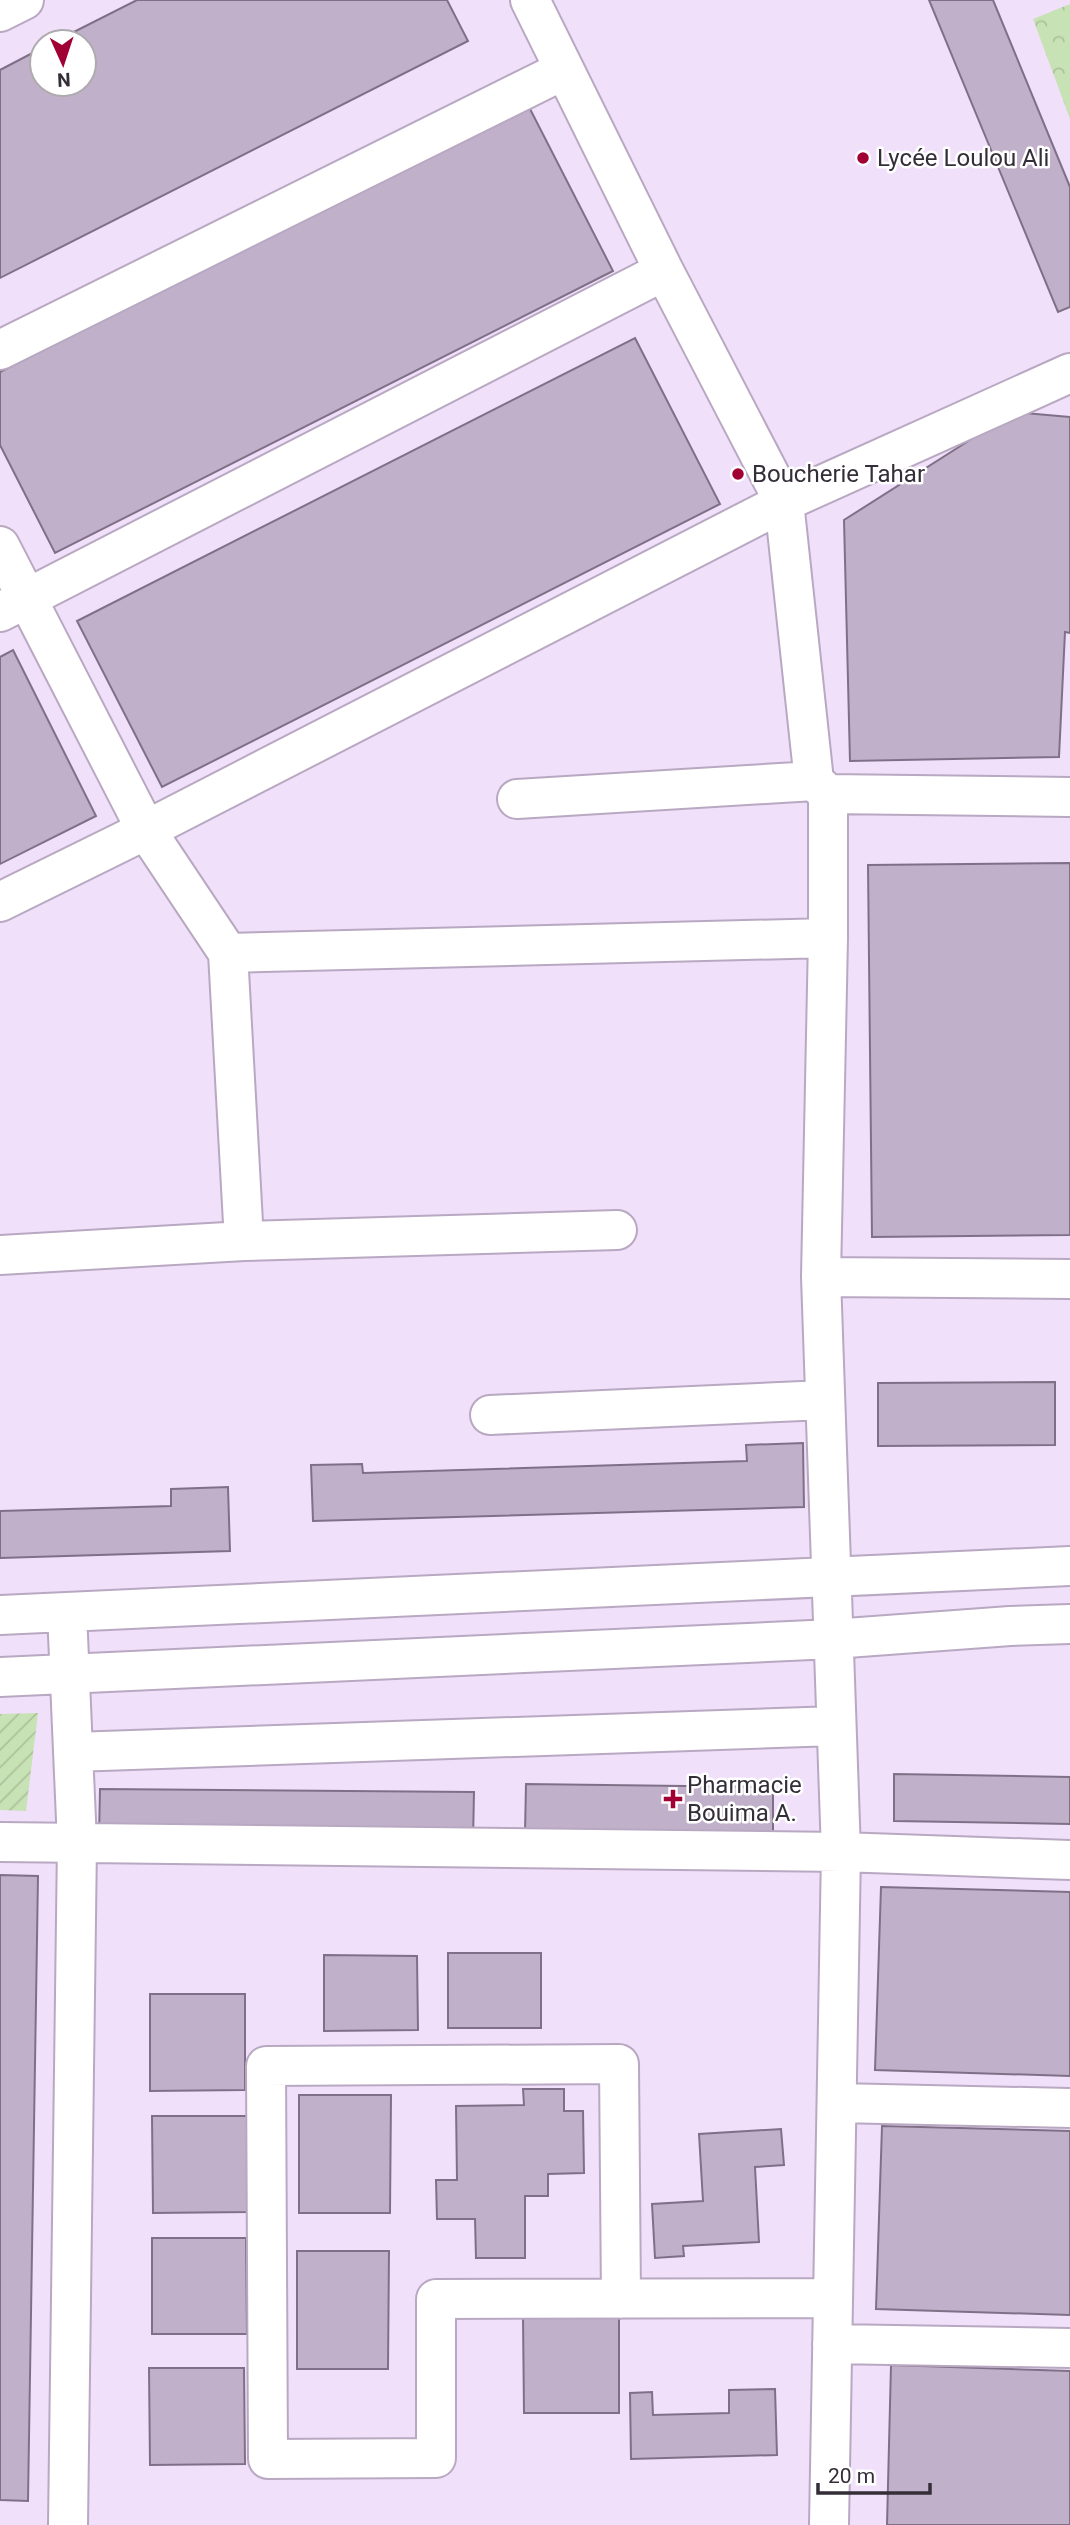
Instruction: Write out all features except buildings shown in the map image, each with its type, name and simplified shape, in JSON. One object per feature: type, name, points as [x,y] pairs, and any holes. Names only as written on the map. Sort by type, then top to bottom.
[{"type":"street","points":[[0,12],[24,0]]},
{"type":"street","points":[[530,0],[664,271],[784,502],[821,788],[828,938],[821,1277],[841,1853],[829,2525]]},
{"type":"street","points":[[0,350],[564,70]]},
{"type":"street","points":[[13,605],[664,271]]},
{"type":"street","points":[[0,902],[146,831],[784,502],[1070,373]]},
{"type":"street","points":[[0,546],[13,605],[146,831],[228,953],[244,1241]]},
{"type":"street","points":[[517,799],[821,788],[1070,797]]},
{"type":"street","points":[[228,953],[828,938]]},
{"type":"street","points":[[0,1255],[244,1241],[617,1230]]},
{"type":"street","points":[[821,1277],[1070,1279]]},
{"type":"street","points":[[490,1415],[825,1400]]},
{"type":"street","points":[[0,1615],[1070,1566]]},
{"type":"street","points":[[68,1612],[76,1843],[68,2525]]},
{"type":"street","points":[[0,1677],[833,1639],[1070,1624]]},
{"type":"street","points":[[73,1752],[836,1726]]},
{"type":"street","points":[[0,1842],[841,1853],[1070,1860]]},
{"type":"street","points":[[621,2299],[620,2064],[266,2066],[268,2459],[436,2458],[436,2299],[621,2299],[833,2298]]},
{"type":"street","points":[[837,2103],[1070,2108]]},
{"type":"street","points":[[832,2344],[1070,2348]]},
{"type":"green space","points":[[1070,4],[1070,119],[1033,19]]},
{"type":"green space","points":[[38,1713],[26,1811],[0,1810],[0,1714]]},
{"type":"place","name":"Lycée Loulou Ali","points":[[863,158]]},
{"type":"place","name":"Boucherie Tahar","points":[[738,474]]},
{"type":"place","name":"Pharmacie Bouima A.","points":[[673,1799]]}]
